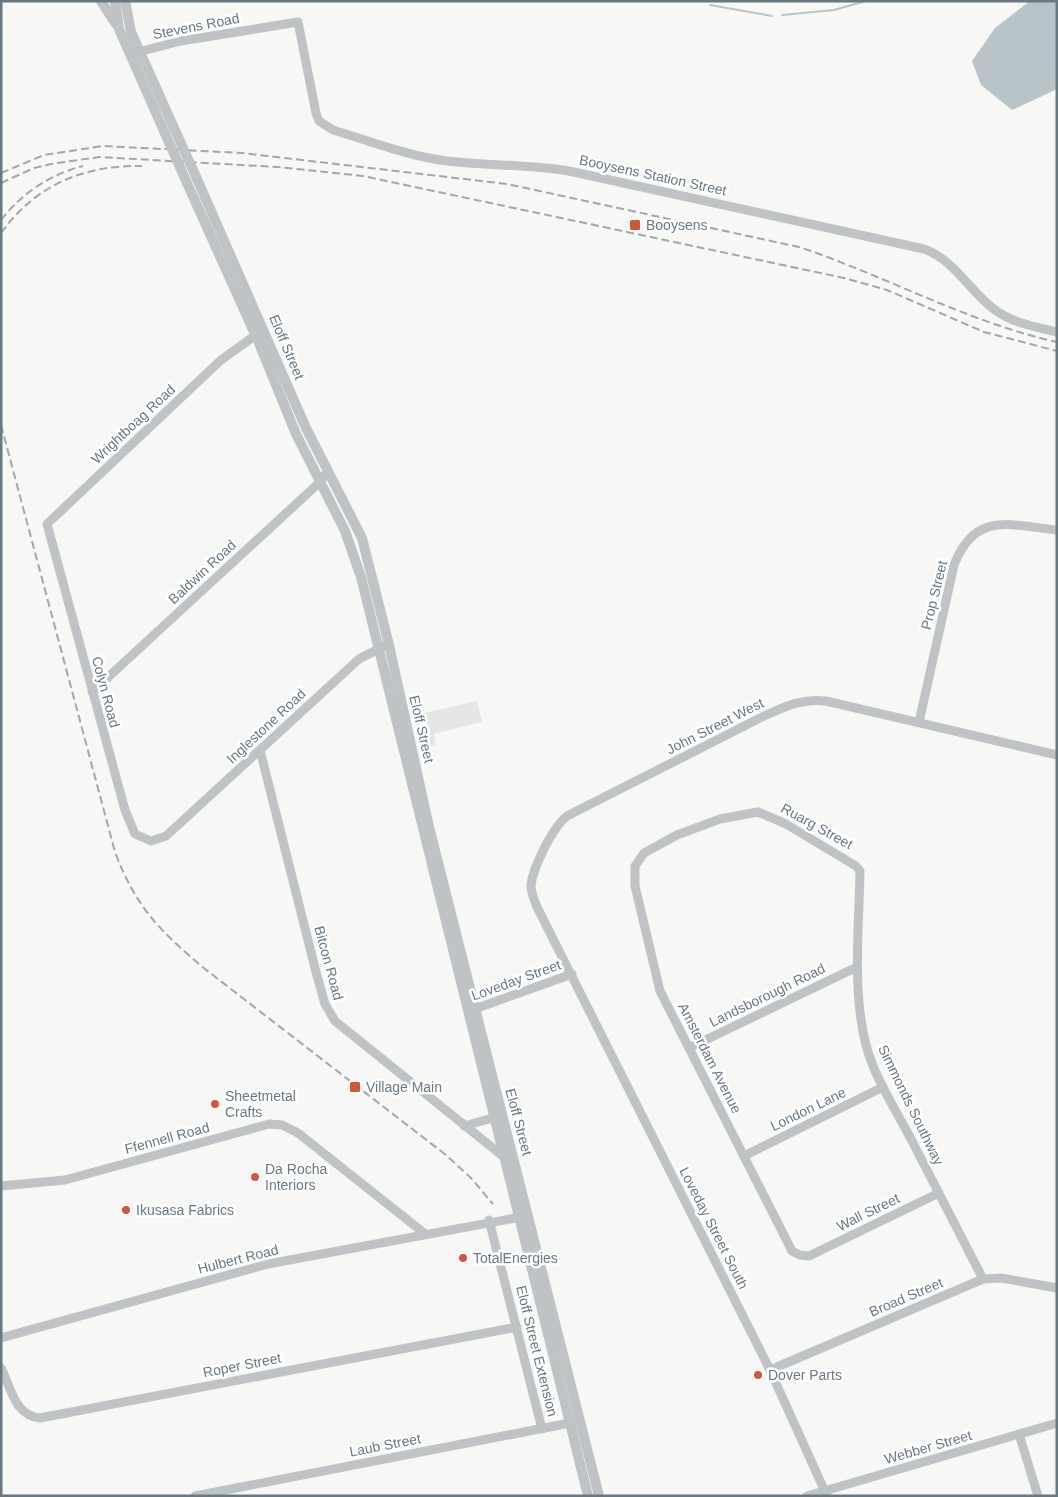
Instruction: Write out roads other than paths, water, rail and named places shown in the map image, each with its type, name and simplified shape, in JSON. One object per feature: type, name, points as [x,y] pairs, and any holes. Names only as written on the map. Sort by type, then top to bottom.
[{"type":"street","points":[[101,1],[119,29]]},
{"type":"street","name":"Eloff Street","points":[[115,1],[119,29],[135,53],[214,229],[267,334],[294,399],[362,538],[409,756],[498,1117],[524,1214],[588,1496]]},
{"type":"street","name":"Eloff Street","points":[[125,1],[135,53]]},
{"type":"street","name":"Stevens Road","points":[[135,53],[181,41],[298,22]]},
{"type":"street","name":"Booysens Station Street","points":[[298,22],[316,113],[319,121],[333,130],[434,158],[479,163],[533,165],[569,171],[924,249],[946,260],[983,300],[1004,316],[1024,324],[1057,332]]},
{"type":"street","name":"Eloff Street","points":[[214,229],[284,404],[352,549],[384,646]]},
{"type":"street","name":"Wrightboag Road","points":[[47,524],[204,376],[240,346],[267,334]]},
{"type":"street","points":[[284,404],[294,399]]},
{"type":"street","name":"Baldwin Road","points":[[92,692],[320,482],[328,471]]},
{"type":"street","name":"Colyn Road","points":[[47,524],[130,824],[136,834],[143,839],[150,841],[166,836]]},
{"type":"street","name":"Prop Street","points":[[919,722],[954,565],[960,549],[968,538],[988,526],[1002,524],[1057,530]]},
{"type":"street","name":"Inglestone Road","points":[[166,836],[359,659],[384,646]]},
{"type":"street","name":"John Street West","points":[[572,974],[537,907],[531,886],[556,827],[567,816],[766,715],[795,702],[818,700],[919,722],[1057,756]]},
{"type":"street","name":"Bitcon Road","points":[[260,750],[316,972],[330,1015],[504,1157]]},
{"type":"street","name":"Ruarg Street","points":[[644,853],[700,825],[758,812],[786,824],[851,861],[860,872]]},
{"type":"street","name":"Amsterdam Avenue","points":[[644,853],[635,866],[635,886],[660,991],[790,1247],[795,1253],[809,1256]]},
{"type":"street","name":"Simmonds Southway","points":[[860,872],[857,967],[866,1043],[883,1087],[983,1279]]},
{"type":"street","name":"Landsborough Road","points":[[689,1048],[857,967]]},
{"type":"street","name":"Loveday Street","points":[[473,1010],[572,974]]},
{"type":"street","name":"Loveday Street South","points":[[572,974],[770,1370],[826,1493]]},
{"type":"street","name":"London Lane","points":[[744,1156],[883,1087]]},
{"type":"street","points":[[464,1126],[498,1117]]},
{"type":"street","name":"Eloff Street","points":[[498,1117],[504,1157],[524,1214]]},
{"type":"street","name":"Ffennell Road","points":[[1,1186],[65,1180],[269,1124],[282,1125],[298,1133],[424,1233]]},
{"type":"street","name":"Wall Street","points":[[809,1256],[939,1194]]},
{"type":"street","name":"Hulbert Road","points":[[1,1338],[268,1264],[524,1214]]},
{"type":"street","name":"Eloff Street Extension","points":[[488,1221],[542,1429]]},
{"type":"street","name":"Broad Street","points":[[770,1370],[983,1279],[1001,1278],[1057,1288]]},
{"type":"street","name":"Eloff Street","points":[[547,1312],[581,1421],[599,1496]]},
{"type":"street","name":"Roper Street","points":[[1,1368],[20,1410],[29,1416],[40,1418],[517,1327]]},
{"type":"street","name":"Laub Street","points":[[195,1496],[581,1421]]},
{"type":"street","name":"Webber Street","points":[[807,1496],[826,1493],[1057,1423]]},
{"type":"street","points":[[1019,1434],[1038,1496]]},
{"type":"waterway","points":[[782,15],[834,10],[866,1]]},
{"type":"waterway","points":[[710,5],[772,16]]},
{"type":"railway","points":[[1,173],[44,155],[103,146],[242,153],[507,184],[799,247],[991,323],[1057,342]]},
{"type":"railway","points":[[1,183],[34,168],[99,157],[277,167],[363,176],[844,278],[887,290],[984,332],[1057,351]]},
{"type":"railway","points":[[1,220],[18,201],[38,186],[60,174],[83,166]]},
{"type":"railway","points":[[1,233],[30,202],[45,190],[62,181],[100,169],[142,166]]},
{"type":"railway","points":[[1,425],[115,852],[123,872],[141,904],[151,918],[175,943],[205,969],[446,1155],[471,1178],[493,1204]]},
{"type":"place","name":"Booysens","points":[[635,225]]},
{"type":"place","name":"Village Main","points":[[355,1087]]},
{"type":"place","name":"Sheetmetal Crafts","points":[[215,1104]]},
{"type":"place","name":"Da Rocha Interiors","points":[[255,1177]]},
{"type":"place","name":"Ikusasa Fabrics","points":[[126,1210]]},
{"type":"place","name":"TotalEnergies","points":[[463,1258]]},
{"type":"place","name":"Dover Parts","points":[[758,1375]]}]
